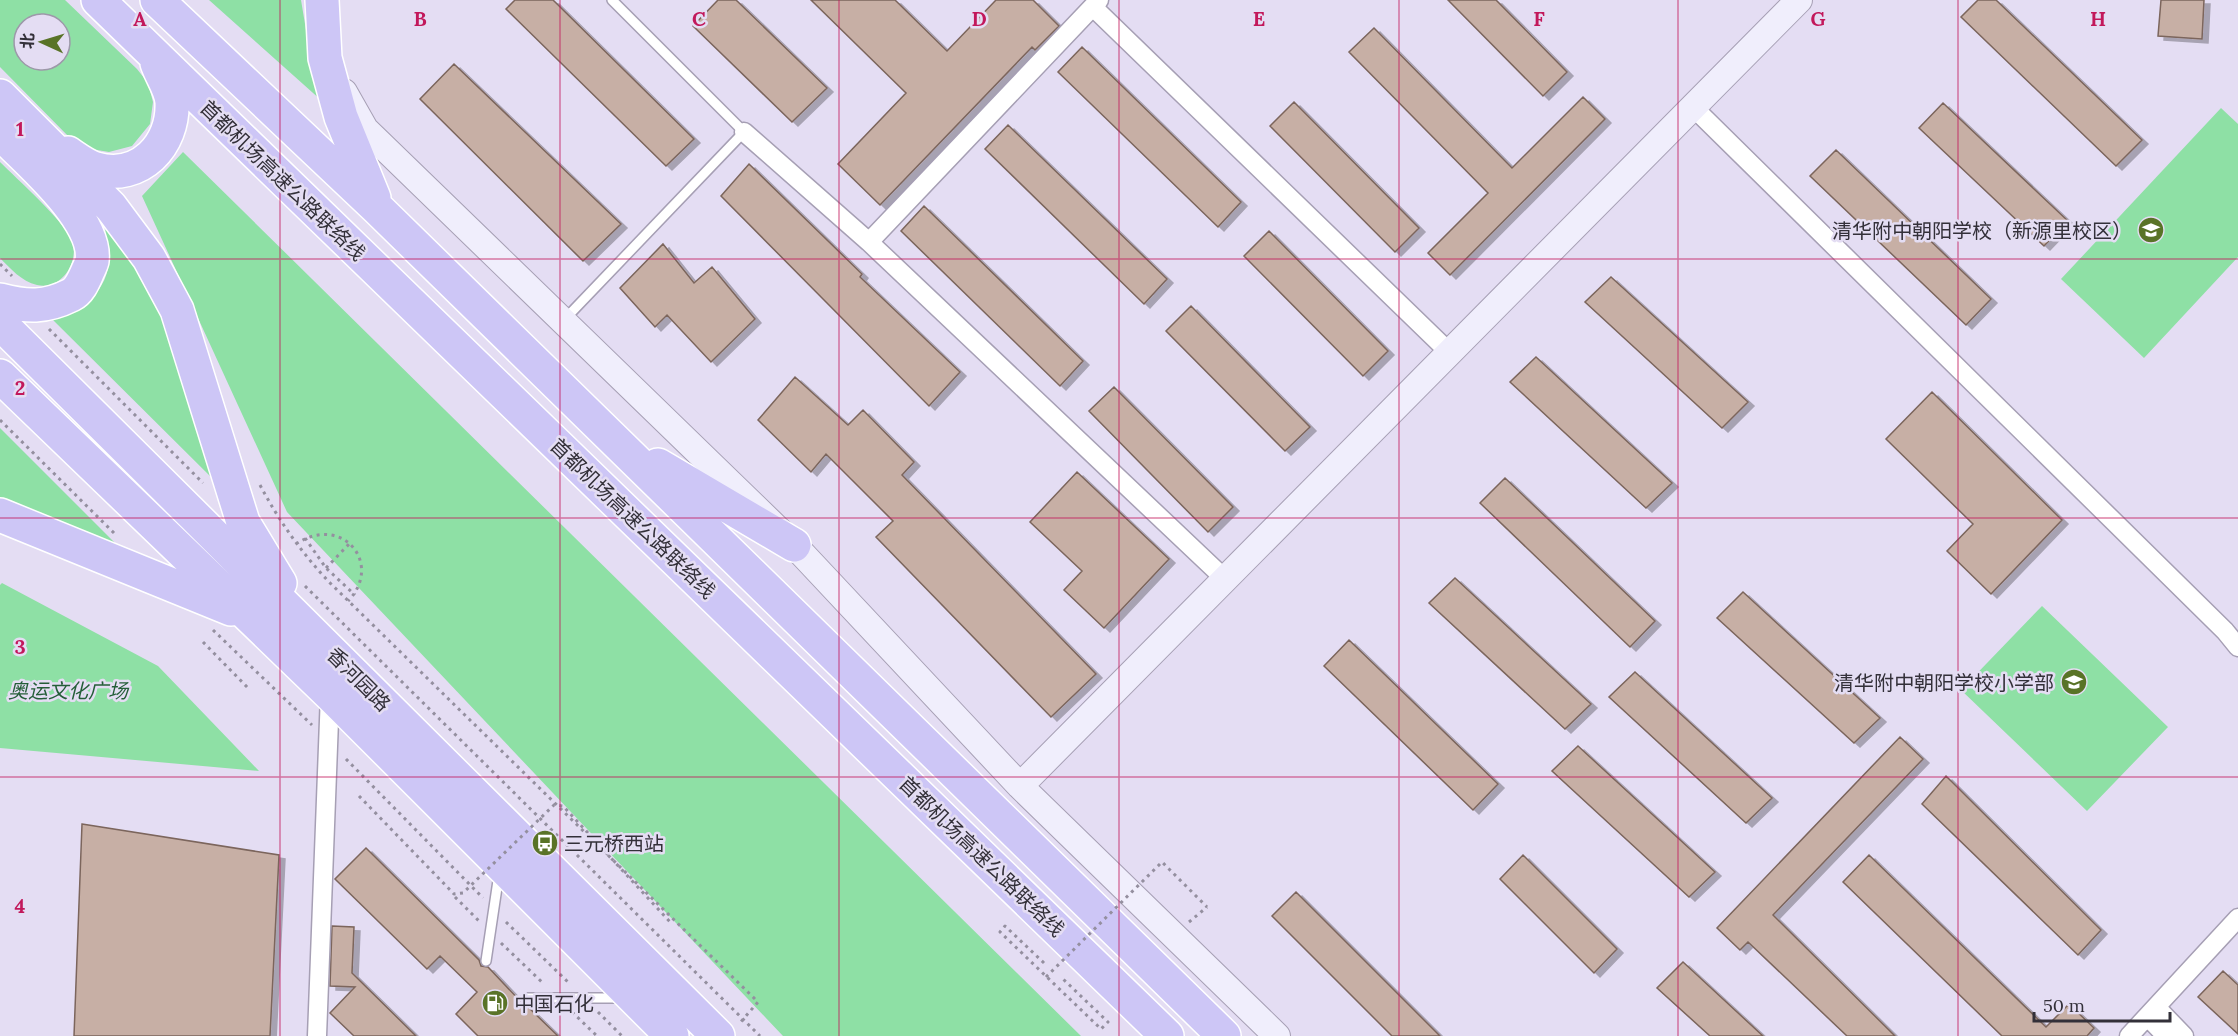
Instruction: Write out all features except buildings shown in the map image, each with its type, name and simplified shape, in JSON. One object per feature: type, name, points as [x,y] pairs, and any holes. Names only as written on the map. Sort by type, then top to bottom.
[{"type":"highway","name":"首都机场高速公路联络线","points":[[98,0],[1167,1036]]},
{"type":"highway","name":"首都机场高速公路联络线","points":[[157,0],[378,208],[1224,1036]]},
{"type":"highway","points":[[322,0],[326,58],[341,117],[378,208]]},
{"type":"highway","points":[[0,96],[14,128],[58,191],[90,188],[145,163],[162,144],[172,119],[172,98],[152,53]]},
{"type":"highway","points":[[9,310],[60,301],[77,292],[92,261],[90,240],[79,218],[95,169],[14,128]]},
{"type":"highway","points":[[90,188],[111,207],[150,258],[177,310],[243,522],[308,628]]},
{"type":"highway","name":"香河园路","points":[[9,310],[308,628],[732,1027]]},
{"type":"highway","name":"香河园路","points":[[0,376],[330,694],[672,1036]]},
{"type":"highway","points":[[613,438],[794,545]]},
{"type":"highway","points":[[0,515],[247,615]]},
{"type":"main road","points":[[1020,786],[1799,0]]},
{"type":"main road","points":[[326,58],[364,129],[794,545],[1020,786],[1277,1036]]},
{"type":"main road","points":[[1092,963],[1153,1036]]},
{"type":"street","points":[[869,242],[1096,3],[1450,353]]},
{"type":"street","points":[[1693,108],[2217,622],[2238,647]]},
{"type":"street","points":[[744,132],[869,242],[1226,580]]},
{"type":"street","points":[[317,1036],[330,694]]},
{"type":"street","points":[[2129,1036],[2238,918]]},
{"type":"street","points":[[2152,1012],[2166,1036]]},
{"type":"street","points":[[2152,1012],[2184,1036]]},
{"type":"lane","points":[[562,321],[744,132],[612,0]]},
{"type":"lane","points":[[486,961],[501,865]]},
{"type":"lane","points":[[526,999],[633,998]]},
{"type":"path","points":[[9,310],[209,489]]},
{"type":"path","points":[[257,480],[275,514],[296,544],[348,602],[672,922],[758,1002],[732,1027]]},
{"type":"path","points":[[296,544],[305,538],[327,533],[339,536],[350,543],[357,553],[362,577],[360,587],[348,602]]},
{"type":"path","points":[[305,538],[326,568],[355,595]]},
{"type":"path","points":[[326,568],[350,543]]},
{"type":"path","points":[[301,582],[732,1027],[760,1036]]},
{"type":"path","points":[[203,642],[248,688]]},
{"type":"path","points":[[360,796],[454,894],[463,893],[554,805],[563,806],[672,922]]},
{"type":"path","points":[[1047,977],[1162,862],[1207,907]]},
{"type":"path","points":[[455,897],[597,1036]]},
{"type":"path","points":[[1044,963],[1005,926],[1000,932],[1101,1029],[1108,1022],[1062,978]]},
{"type":"green space","points":[[0,0],[65,0],[137,69],[148,83],[153,102],[150,124],[132,146],[109,152],[91,149],[71,139],[0,67]]},
{"type":"green space","points":[[209,0],[301,0],[309,48],[322,101]]},
{"type":"green space","points":[[2221,108],[2238,124],[2238,257],[2144,358],[2061,279]]},
{"type":"green space","points":[[183,152],[1081,1036],[783,1036],[287,512],[142,196]]},
{"type":"green space","points":[[0,162],[60,222],[72,240],[74,248],[71,265],[61,279],[54,284],[46,286],[26,281],[0,258]]},
{"type":"green space","points":[[107,219],[140,265],[169,326],[216,482],[52,319],[83,305],[92,298],[104,280],[109,257],[105,238]]},
{"type":"green space","points":[[0,428],[127,555],[0,507]]},
{"type":"green space","name":"奥运文化广场","points":[[2,583],[158,666],[259,771],[0,748],[0,585]]},
{"type":"green space","points":[[2042,606],[2168,727],[2087,811],[1961,690]]},
{"type":"place","name":"清华附中朝阳学校（新源里校区）","points":[[2151,230]]},
{"type":"place","name":"清华附中朝阳学校小学部","points":[[2074,682]]},
{"type":"place","name":"三元桥西站","points":[[545,843]]},
{"type":"place","name":"中国石化","points":[[495,1003]]}]
